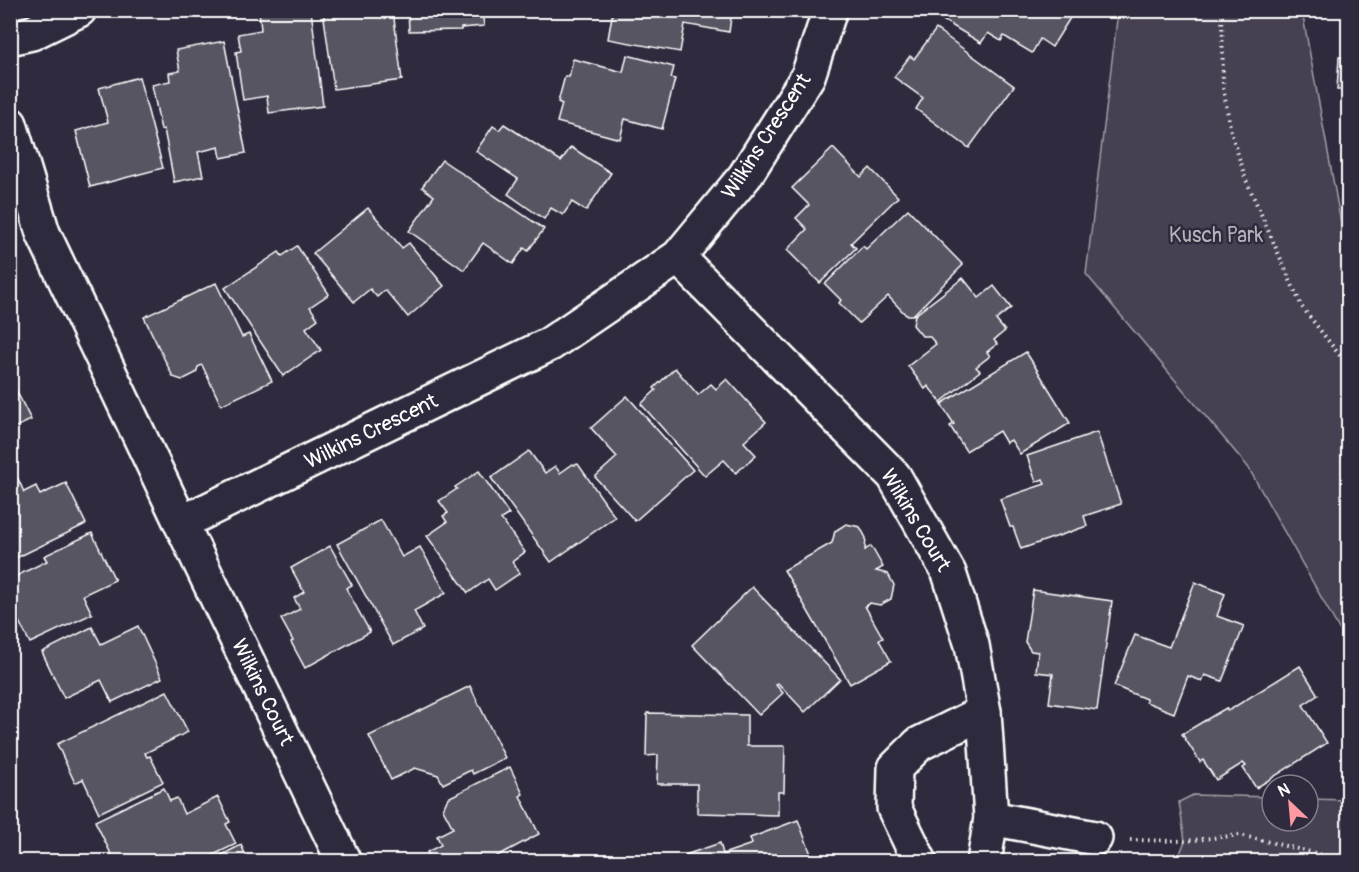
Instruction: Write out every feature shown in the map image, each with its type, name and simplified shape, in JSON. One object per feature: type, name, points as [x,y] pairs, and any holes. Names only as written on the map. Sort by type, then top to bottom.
[{"type":"street","points":[[10,38],[32,33],[79,10]]},
{"type":"street","name":"Wilkins Crescent","points":[[181,523],[550,344],[678,257],[745,176],[808,75],[830,10]]},
{"type":"street","points":[[10,124],[43,233],[181,523]]},
{"type":"street","name":"Wilkins Court","points":[[678,257],[894,476],[949,573],[972,645],[984,712],[991,818],[984,861]]},
{"type":"street","name":"Wilkins Court","points":[[181,523],[344,861]]},
{"type":"street","points":[[920,861],[894,808],[895,768],[920,744],[984,712]]},
{"type":"street","points":[[991,818],[1095,838]]},
{"type":"path","points":[[1222,10],[1223,87],[1231,132],[1246,180],[1302,307],[1348,366]]},
{"type":"path","points":[[1095,838],[1175,841],[1240,835],[1335,858],[1348,858]]},
{"type":"green space","name":"Kusch Park","points":[[1118,11],[1302,11],[1345,245],[1348,250],[1348,645],[1248,467],[1086,274]]},
{"type":"green space","points":[[1193,795],[1260,797],[1260,833],[1320,833],[1320,799],[1348,800],[1348,861],[1177,861],[1185,841],[1179,802]]},
{"type":"building","points":[[259,10],[311,10],[323,106],[269,113],[267,96],[243,100],[236,52],[241,51],[238,34],[261,30]]},
{"type":"building","points":[[396,10],[393,11],[402,80],[334,89],[323,11]]},
{"type":"building","points":[[408,10],[482,10],[484,26],[461,28],[461,30],[409,31]]},
{"type":"building","points":[[613,10],[732,10],[729,32],[685,24],[680,52],[608,39]]},
{"type":"building","points":[[926,10],[1058,10],[1070,18],[1052,47],[1040,39],[1032,53],[1004,36],[1001,41],[988,33],[981,43]]},
{"type":"building","points":[[936,29],[1014,86],[969,148],[916,109],[923,98],[894,77],[910,56],[914,59]]},
{"type":"building","points":[[224,41],[246,153],[221,158],[219,147],[198,152],[203,176],[174,182],[164,129],[161,130],[152,85],[170,81],[169,73],[180,71],[176,50]]},
{"type":"building","points":[[627,55],[674,67],[671,78],[675,79],[662,129],[625,119],[620,139],[557,122],[562,104],[558,102],[565,76],[569,77],[573,59],[623,72]]},
{"type":"building","points":[[1339,57],[1348,58],[1348,90],[1337,90]]},
{"type":"building","points":[[139,77],[163,168],[90,187],[76,131],[108,122],[99,88]]},
{"type":"building","points":[[504,124],[561,161],[571,147],[611,173],[586,211],[572,202],[563,215],[551,208],[544,219],[508,194],[518,179],[476,151],[493,126],[499,130]]},
{"type":"building","points":[[833,148],[861,177],[870,168],[898,197],[851,243],[856,248],[820,283],[787,250],[807,229],[796,218],[809,205],[792,188]]},
{"type":"building","points":[[442,160],[544,229],[528,251],[524,248],[513,264],[483,243],[464,270],[409,231],[434,196],[422,187]]},
{"type":"building","points":[[368,208],[402,248],[409,243],[444,286],[408,317],[385,290],[377,297],[370,289],[354,302],[313,253]]},
{"type":"building","points":[[908,209],[963,265],[913,315],[906,315],[888,296],[859,323],[839,303],[841,300],[825,284],[863,246],[866,249]]},
{"type":"building","points":[[297,246],[329,294],[310,307],[318,319],[306,328],[321,350],[283,376],[225,288],[279,252],[282,256]]},
{"type":"building","points":[[963,278],[979,298],[994,286],[1011,308],[996,320],[1005,331],[994,340],[997,344],[987,352],[990,356],[976,367],[980,371],[941,402],[928,386],[925,389],[908,366],[936,344],[929,336],[922,336],[913,325],[915,315]]},
{"type":"building","points":[[216,283],[242,337],[249,334],[272,381],[221,405],[202,365],[198,367],[196,373],[182,380],[173,377],[144,317]]},
{"type":"building","points":[[1026,352],[1070,423],[1020,454],[1011,440],[1006,443],[999,431],[966,451],[950,426],[954,424],[941,404]]},
{"type":"building","points":[[675,368],[698,395],[711,384],[716,389],[727,379],[766,422],[744,442],[756,455],[736,473],[724,460],[705,476],[641,404]]},
{"type":"building","points":[[10,378],[31,420],[14,428],[16,433],[10,446]]},
{"type":"building","points":[[627,396],[693,470],[635,521],[595,477],[617,457],[591,428]]},
{"type":"building","points":[[1097,432],[1121,504],[1084,516],[1087,526],[1021,549],[1000,499],[1045,484],[1043,479],[1036,482],[1027,456]]},
{"type":"building","points":[[529,451],[545,473],[555,466],[560,473],[573,464],[578,464],[615,517],[551,562],[491,478]]},
{"type":"building","points":[[14,470],[24,492],[36,486],[40,495],[66,483],[86,524],[10,561],[10,472]]},
{"type":"building","points":[[479,471],[509,514],[501,519],[525,552],[512,562],[520,573],[495,590],[488,579],[468,593],[427,536],[447,522],[443,516],[448,513],[439,501]]},
{"type":"building","points":[[381,520],[402,557],[420,547],[446,593],[414,611],[423,629],[393,645],[337,544]]},
{"type":"building","points":[[846,524],[860,527],[866,538],[865,550],[871,546],[883,567],[876,571],[888,574],[894,585],[891,599],[880,605],[870,603],[865,606],[883,638],[879,640],[891,661],[850,684],[784,570],[832,543],[835,531]]},
{"type":"building","points":[[92,533],[115,580],[83,595],[92,614],[30,643],[10,604],[10,579],[47,561],[44,556]]},
{"type":"building","points":[[330,546],[352,585],[346,588],[370,632],[305,668],[281,619],[300,609],[294,598],[304,592],[291,568]]},
{"type":"building","points":[[1195,582],[1225,594],[1217,616],[1244,626],[1222,681],[1205,675],[1202,681],[1188,676],[1174,713],[1114,686],[1135,635],[1169,647]]},
{"type":"building","points":[[752,587],[840,679],[805,712],[778,683],[776,685],[783,693],[759,715],[692,645]]},
{"type":"building","points":[[1033,590],[1112,601],[1097,710],[1049,703],[1053,674],[1036,672],[1038,652],[1031,651],[1025,642]]},
{"type":"building","points":[[138,626],[162,678],[112,702],[101,680],[64,698],[42,652],[92,627],[101,644]]},
{"type":"building","points":[[1300,666],[1318,695],[1303,705],[1327,743],[1280,773],[1260,773],[1260,785],[1256,788],[1243,768],[1246,766],[1243,763],[1216,780],[1203,760],[1200,762],[1182,734],[1226,708],[1228,711]]},
{"type":"building","points":[[470,686],[505,758],[473,774],[471,770],[443,784],[438,775],[415,768],[391,780],[369,736]]},
{"type":"building","points":[[167,691],[188,732],[145,753],[147,757],[150,756],[163,782],[99,813],[83,779],[75,783],[57,744]]},
{"type":"building","points":[[647,713],[747,715],[747,746],[785,746],[784,792],[778,792],[778,815],[697,813],[697,784],[657,784],[658,755],[646,756]]},
{"type":"building","points":[[510,767],[523,794],[520,796],[539,834],[486,862],[432,862],[427,852],[441,845],[437,836],[453,828],[443,809],[448,798]]},
{"type":"building","points":[[164,788],[170,801],[177,798],[184,814],[218,797],[230,822],[226,824],[236,844],[199,862],[115,862],[95,821]]},
{"type":"building","points":[[798,820],[814,862],[687,862],[685,855],[720,843],[723,854],[752,844],[750,838]]},
{"type":"building","points":[[241,845],[249,862],[208,862]]}]
